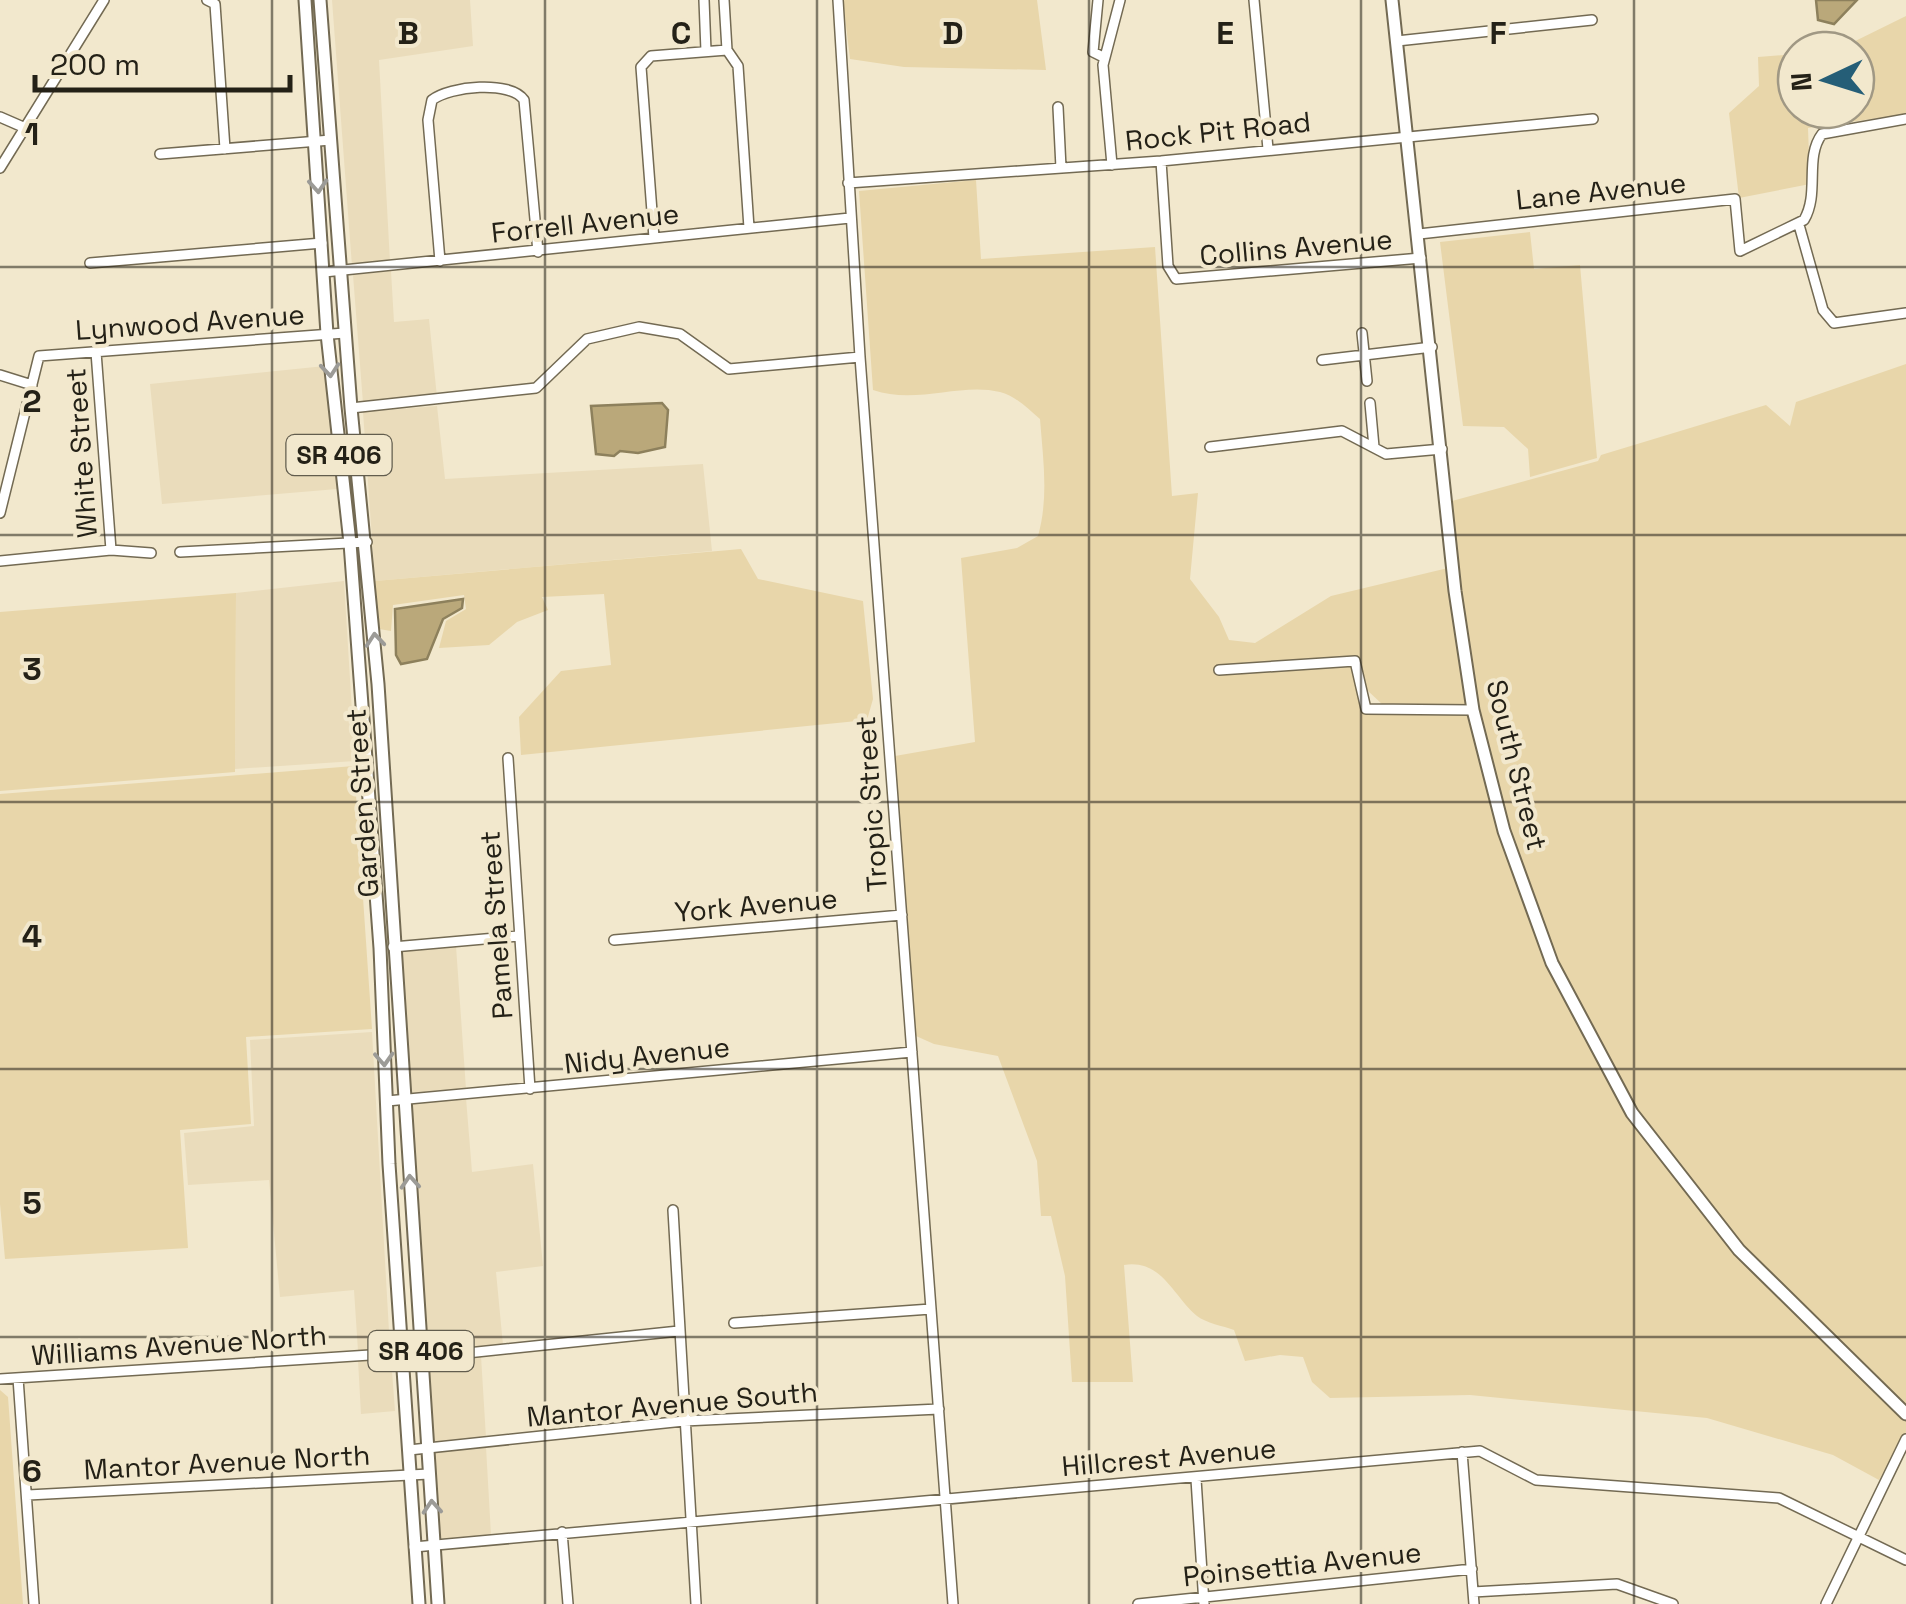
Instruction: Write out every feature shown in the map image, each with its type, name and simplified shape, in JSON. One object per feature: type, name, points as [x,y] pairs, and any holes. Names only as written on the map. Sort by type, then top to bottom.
[{"type":"main road","name":"Garden Street","points":[[306,0],[327,334],[350,543],[380,948],[418,1604]]},
{"type":"main road","name":"Garden Street","points":[[320,0],[390,842],[438,1604]]},
{"type":"main road","name":"South Street","points":[[1392,0],[1472,710],[1504,831],[1552,963],[1632,1114],[1738,1250],[1906,1414]]},
{"type":"main road","points":[[396,1274],[416,1265]]},
{"type":"street","points":[[0,168],[104,0]]},
{"type":"street","points":[[208,0],[215,4],[225,149]]},
{"type":"street","points":[[704,0],[706,51]]},
{"type":"street","points":[[724,0],[727,50],[738,66],[749,228]]},
{"type":"street","name":"Tropic Street","points":[[838,0],[860,357],[954,1604]]},
{"type":"street","points":[[1098,0],[1093,52],[1103,58]]},
{"type":"street","points":[[1112,165],[1103,58],[1120,0]]},
{"type":"street","points":[[1254,0],[1268,149]]},
{"type":"street","points":[[1397,41],[1592,20]]},
{"type":"street","points":[[654,238],[641,67],[651,56],[727,50]]},
{"type":"street","points":[[440,261],[428,111],[440,94],[483,89],[514,90],[524,100],[538,252]]},
{"type":"street","points":[[1058,107],[1061,168]]},
{"type":"street","points":[[0,117],[23,127]]},
{"type":"street","name":"Rock Pit Road","points":[[848,183],[1161,161],[1593,119]]},
{"type":"street","points":[[1906,119],[1826,131],[1816,142],[1815,192],[1799,225],[1823,310],[1834,323],[1906,313]]},
{"type":"street","points":[[160,154],[330,140]]},
{"type":"street","name":"Collins Avenue","points":[[1161,161],[1168,266],[1176,279],[1422,258]]},
{"type":"street","name":"Lane Avenue","points":[[1419,234],[1736,199],[1740,251],[1799,225]]},
{"type":"street","name":"Forrell Avenue","points":[[324,272],[850,218]]},
{"type":"street","points":[[90,264],[322,242]]},
{"type":"street","points":[[351,408],[536,388],[578,344],[621,329],[656,328],[680,334],[729,369],[860,357]]},
{"type":"street","name":"Lynwood Avenue","points":[[32,385],[39,356],[345,332]]},
{"type":"street","points":[[1362,332],[1367,381]]},
{"type":"street","points":[[1322,360],[1432,347]]},
{"type":"street","name":"White Street","points":[[96,352],[112,550]]},
{"type":"street","points":[[0,375],[32,385],[0,514]]},
{"type":"street","points":[[1370,403],[1374,447]]},
{"type":"street","points":[[1210,447],[1342,431],[1386,454],[1442,450]]},
{"type":"street","points":[[180,552],[366,542]]},
{"type":"street","points":[[0,560],[112,550],[151,553]]},
{"type":"street","points":[[1219,670],[1355,661],[1366,710],[1472,710]]},
{"type":"street","points":[[360,685],[378,684]]},
{"type":"street","name":"Pamela Street","points":[[508,758],[530,1089]]},
{"type":"street","points":[[372,843],[390,842]]},
{"type":"street","name":"York Avenue","points":[[614,940],[902,915]]},
{"type":"street","points":[[380,948],[518,936]]},
{"type":"street","points":[[382,1021],[401,1020]]},
{"type":"street","name":"Nidy Avenue","points":[[387,1101],[912,1052]]},
{"type":"street","points":[[674,1210],[696,1604]]},
{"type":"street","points":[[734,1323],[931,1309]]},
{"type":"street","points":[[421,1358],[679,1331]]},
{"type":"street","name":"Williams Avenue North","points":[[0,1379],[401,1353],[421,1358]]},
{"type":"street","points":[[18,1378],[34,1604]]},
{"type":"street","name":"Mantor Avenue South","points":[[409,1450],[684,1421],[939,1409]]},
{"type":"street","points":[[1826,1604],[1906,1439]]},
{"type":"street","points":[[1462,1452],[1474,1604]]},
{"type":"street","name":"Hillcrest Avenue","points":[[414,1547],[1462,1452],[1490,1453],[1536,1480],[1779,1498],[1906,1560]]},
{"type":"street","name":"Mantor Avenue North","points":[[28,1495],[429,1474]]},
{"type":"street","points":[[1196,1479],[1204,1601]]},
{"type":"street","points":[[562,1532],[568,1604]]},
{"type":"street","name":"Poinsettia Avenue","points":[[1138,1604],[1204,1601],[1472,1569]]},
{"type":"street","points":[[1474,1592],[1616,1584],[1673,1604]]},
{"type":"shaded area","points":[[332,0],[470,0],[473,46],[379,60],[390,262],[352,266]]},
{"type":"shaded area","points":[[843,0],[1037,0],[1046,70],[904,67],[850,59]]},
{"type":"shaded area","points":[[1816,0],[1857,0],[1834,24],[1818,20]]},
{"type":"shaded area","points":[[1906,16],[1906,114],[1876,118],[1876,31]]},
{"type":"shaded area","points":[[1776,56],[1776,130],[1808,130],[1810,184],[1739,198],[1729,113],[1759,86],[1758,57]]},
{"type":"shaded area","points":[[976,180],[981,259],[1155,247],[1172,496],[1198,493],[1190,579],[1219,617],[1229,640],[1255,643],[1331,596],[1448,568],[1467,705],[1383,705],[1367,690],[1360,660],[1355,657],[1214,666],[1214,674],[1351,666],[1361,710],[1366,714],[1469,714],[1548,965],[1628,1115],[1735,1253],[1906,1421],[1906,1432],[1879,1480],[1833,1455],[1707,1418],[1470,1395],[1330,1398],[1312,1382],[1303,1357],[1280,1355],[1245,1361],[1234,1330],[1197,1316],[1157,1273],[1137,1265],[1124,1265],[1133,1382],[1072,1382],[1065,1276],[1051,1216],[1041,1216],[1037,1161],[998,1056],[934,1044],[916,1036],[895,756],[975,742],[961,558],[1017,548],[1038,536],[1044,463],[1040,419],[1006,394],[970,390],[906,395],[873,390],[859,191]]},
{"type":"shaded area","points":[[1530,232],[1534,269],[1580,265],[1597,458],[1530,477],[1528,449],[1504,427],[1463,426],[1440,242]]},
{"type":"shaded area","points":[[391,271],[394,322],[429,319],[437,397],[363,403],[353,275]]},
{"type":"shaded area","points":[[1906,364],[1906,1407],[1763,1266],[1696,1191],[1636,1111],[1583,1017],[1539,918],[1490,763],[1468,659],[1452,501],[1598,461],[1601,455],[1766,405],[1790,426],[1796,402]]},
{"type":"shaded area","points":[[325,366],[337,489],[162,504],[150,384]]},
{"type":"shaded area","points":[[662,403],[668,410],[665,447],[638,453],[620,451],[614,456],[596,454],[591,406]]},
{"type":"shaded area","points":[[437,406],[445,479],[703,464],[712,551],[375,581],[363,412]]},
{"type":"shaded area","points":[[741,549],[758,579],[863,601],[873,699],[867,720],[521,755],[519,717],[561,671],[611,665],[604,594],[542,597],[548,610],[517,622],[489,645],[439,648],[446,621],[466,609],[464,595],[393,605],[391,631],[379,629],[375,581]]},
{"type":"shaded area","points":[[344,581],[355,761],[235,769],[236,593]]},
{"type":"shaded area","points":[[236,593],[235,772],[0,791],[0,612]]},
{"type":"shaded area","points":[[463,599],[462,608],[443,619],[427,659],[401,664],[396,655],[395,609]]},
{"type":"shaded area","points":[[354,766],[372,1029],[246,1037],[251,1124],[180,1130],[188,1248],[5,1259],[0,1204],[0,794]]},
{"type":"shaded area","points":[[456,946],[466,1089],[410,1094],[402,951]]},
{"type":"shaded area","points":[[372,1032],[390,1349],[358,1351],[354,1290],[280,1297],[269,1180],[188,1185],[184,1133],[254,1126],[250,1040]]},
{"type":"shaded area","points":[[466,1098],[472,1172],[533,1164],[543,1266],[496,1272],[503,1345],[426,1353],[410,1103]]},
{"type":"shaded area","points":[[481,1356],[486,1438],[432,1444],[426,1362]]},
{"type":"shaded area","points":[[391,1358],[395,1411],[361,1414],[358,1360]]},
{"type":"shaded area","points":[[0,1390],[8,1397],[23,1604],[0,1604]]},
{"type":"shaded area","points":[[486,1447],[491,1535],[439,1540],[433,1453]]}]
